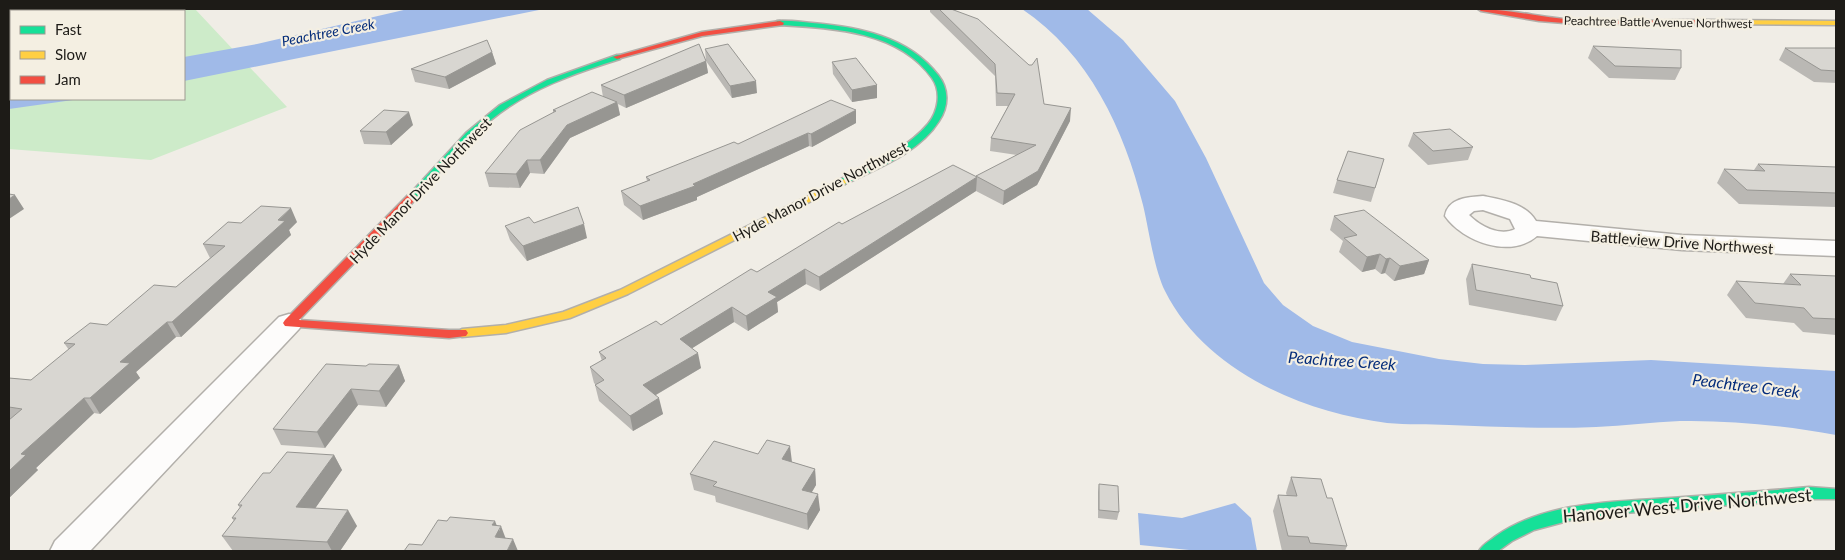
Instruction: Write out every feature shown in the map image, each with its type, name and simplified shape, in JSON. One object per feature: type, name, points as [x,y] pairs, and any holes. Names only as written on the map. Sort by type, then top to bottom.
[{"type":"street","name":"Peachtree Battle Avenue Northwest","points":[[1481,9],[1539,19],[1577,22],[1836,23]]},
{"type":"street","name":"Hyde Manor Drive Northwest","points":[[68,551],[488,118],[523,94],[565,74],[680,37],[741,26],[780,23],[835,28],[882,38],[905,48],[922,60],[935,72],[942,87],[942,104],[935,120],[921,136],[901,152],[624,292],[594,305],[566,315],[506,329],[449,334],[290,323]]},
{"type":"street","name":"Battleview Drive Northwest","points":[[1528,227],[1586,236],[1720,247],[1836,249]]},
{"type":"street","name":"Hanover West Drive Northwest","points":[[1487,551],[1520,530],[1549,518],[1585,511],[1810,493],[1836,494]]},
{"type":"green space","points":[[9,9],[195,9],[287,107],[151,160],[9,149]]},
{"type":"water","name":"Peachtree Creek","points":[[408,9],[544,9],[185,81],[185,57],[257,44]]},
{"type":"water","name":"Peachtree Creek","points":[[1022,9],[1087,9],[1123,40],[1175,101],[1206,158],[1264,283],[1283,305],[1313,326],[1352,342],[1439,359],[1483,364],[1525,365],[1651,360],[1836,371],[1836,435],[1758,424],[1699,421],[1559,428],[1387,423],[1322,409],[1259,383],[1230,365],[1205,344],[1183,319],[1165,291],[1155,261],[1135,177],[1114,121],[1085,71],[1046,27]]},
{"type":"water","points":[[9,84],[10,100],[73,100],[9,109]]},
{"type":"water","points":[[1235,503],[1251,518],[1257,551],[1199,551],[1140,545],[1138,513],[1182,518]]},
{"type":"building","points":[[939,9],[951,9],[978,19],[1029,65],[1032,65],[1037,58],[1044,104],[1071,108],[1038,171],[1004,191],[976,176],[1036,145],[991,138],[1015,94],[997,93],[995,64]]},
{"type":"building","points":[[487,40],[492,52],[445,77],[411,69]]},
{"type":"building","points":[[699,44],[706,61],[624,95],[601,85]]},
{"type":"building","points":[[728,44],[756,81],[730,86],[705,49]]},
{"type":"building","points":[[1593,46],[1681,50],[1681,68],[1615,66]]},
{"type":"building","points":[[1785,48],[1836,48],[1836,71],[1821,70]]},
{"type":"building","points":[[856,58],[877,85],[852,90],[832,62]]},
{"type":"building","points":[[592,92],[617,102],[567,125],[540,160],[527,160],[516,174],[485,173],[520,130],[556,111],[553,110]]},
{"type":"building","points":[[831,100],[856,110],[811,134],[808,133],[693,184],[695,186],[640,206],[621,191],[650,180],[646,177],[734,142],[738,144]]},
{"type":"building","points":[[384,110],[409,112],[386,132],[360,131]]},
{"type":"building","points":[[1450,129],[1473,147],[1433,151],[1413,133]]},
{"type":"building","points":[[1348,151],[1384,159],[1375,188],[1337,180]]},
{"type":"building","points":[[1758,164],[1836,167],[1836,193],[1747,190],[1724,169],[1765,171]]},
{"type":"building","points":[[953,165],[977,177],[819,277],[805,269],[768,292],[777,297],[746,316],[732,307],[680,339],[698,353],[643,385],[659,398],[630,416],[595,385],[604,380],[590,367],[606,358],[599,352],[656,321],[661,325],[751,269],[757,272],[839,222],[842,224]]},
{"type":"building","points":[[261,206],[291,208],[278,220],[285,221],[172,322],[167,322],[120,362],[130,363],[90,398],[84,398],[21,454],[26,455],[9,471],[9,420],[22,409],[9,407],[9,378],[31,380],[75,344],[64,343],[90,323],[107,325],[154,285],[176,287],[225,246],[203,244],[228,222],[241,223]]},
{"type":"building","points":[[578,207],[584,224],[523,246],[505,226],[529,217],[534,223]]},
{"type":"building","points":[[1364,210],[1429,260],[1400,266],[1390,258],[1386,259],[1380,254],[1367,257],[1344,238],[1357,235],[1334,216]]},
{"type":"building","points":[[1472,264],[1530,275],[1531,278],[1557,283],[1563,306],[1476,290]]},
{"type":"building","points":[[1790,274],[1836,276],[1836,319],[1813,318],[1804,308],[1755,303],[1736,281],[1801,285]]},
{"type":"building","points":[[326,364],[399,365],[379,391],[351,389],[317,432],[273,429]]},
{"type":"building","points":[[767,440],[790,446],[782,459],[815,469],[802,490],[818,494],[807,514],[713,486],[717,482],[690,474],[714,441],[758,454]]},
{"type":"building","points":[[287,452],[334,455],[296,507],[348,510],[327,542],[222,536],[236,518],[232,518],[242,505],[238,505],[263,473],[270,473]]},
{"type":"building","points":[[1291,477],[1321,479],[1327,498],[1332,498],[1347,546],[1310,543],[1308,537],[1288,536],[1278,495],[1297,496]]},
{"type":"building","points":[[1099,484],[1118,486],[1119,512],[1099,510]]},
{"type":"building","points":[[450,517],[495,521],[492,525],[501,526],[495,537],[513,539],[507,551],[404,551],[409,544],[422,545],[438,520],[447,521]]},
{"type":"traffic: fast","points":[[780,23],[845,29],[889,41],[909,51],[926,64],[940,85],[942,103],[938,115],[922,136],[890,158],[842,182]]},
{"type":"traffic: fast","points":[[412,197],[469,135],[503,107],[550,81],[617,57]]},
{"type":"traffic: fast","points":[[1487,551],[1507,537],[1529,526],[1575,513],[1624,507],[1809,493],[1836,494]]},
{"type":"traffic: slow","points":[[1706,22],[1836,23]]},
{"type":"traffic: slow","points":[[462,333],[506,329],[566,315],[624,292],[842,182]]},
{"type":"traffic: jam","points":[[1481,9],[1539,19],[1577,22],[1706,22]]},
{"type":"traffic: jam","points":[[617,57],[702,34],[780,23]]},
{"type":"traffic: jam","points":[[412,197],[289,323],[449,334],[462,333]]}]
